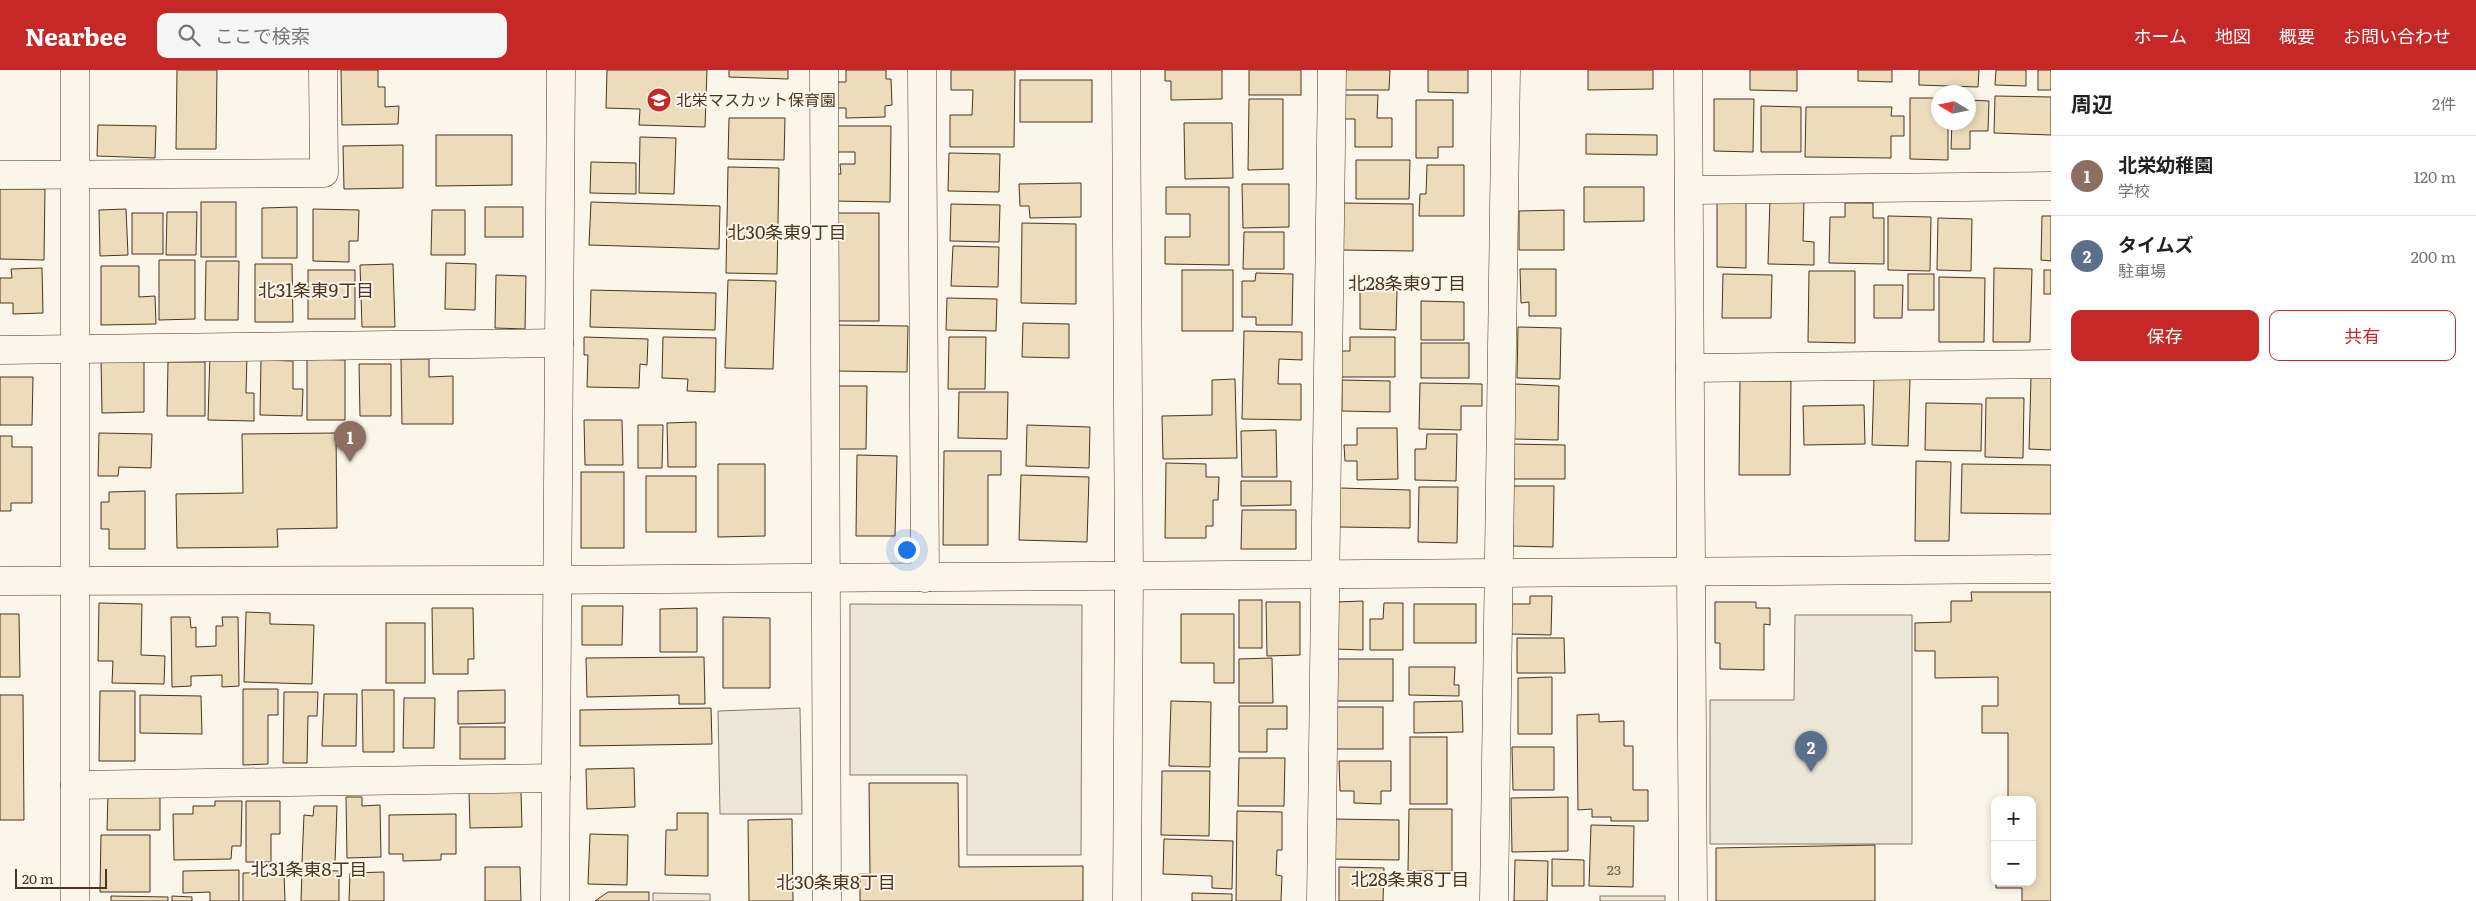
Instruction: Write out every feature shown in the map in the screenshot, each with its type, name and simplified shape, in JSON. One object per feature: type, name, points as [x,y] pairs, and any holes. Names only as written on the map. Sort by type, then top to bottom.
[{"type":"street","points":[[75,70],[75,901]]},
{"type":"street","points":[[0,175],[324,173],[323,70]]},
{"type":"street","points":[[555,901],[561,70]]},
{"type":"street","points":[[824,70],[827,901]]},
{"type":"street","points":[[922,70],[925,578]]},
{"type":"street","points":[[1126,70],[1129,576],[1127,901]]},
{"type":"street","points":[[1321,901],[1332,70]]},
{"type":"street","points":[[1494,901],[1506,70]]},
{"type":"street","points":[[1688,70],[1691,190],[1690,368],[1693,901]]},
{"type":"street","points":[[1691,190],[2051,186]]},
{"type":"street","points":[[0,350],[559,343]]},
{"type":"street","points":[[1690,368],[2051,364]]},
{"type":"street","points":[[0,581],[925,578],[2051,569]]},
{"type":"street","points":[[75,785],[556,778]]},
{"type":"shaded area","points":[[850,604],[1082,605],[1081,855],[967,855],[967,775],[850,775]]},
{"type":"shaded area","points":[[1795,615],[1912,615],[1912,844],[1710,844],[1710,700],[1794,700]]},
{"type":"shaded area","points":[[800,708],[802,814],[720,814],[718,711]]},
{"type":"shaded area","points":[[653,893],[710,894],[710,901],[653,901]]},
{"type":"shaded area","points":[[1600,896],[1665,896],[1665,901],[1600,901]]},
{"type":"building","points":[[177,70],[217,70],[216,149],[176,149]]},
{"type":"building","points":[[341,70],[378,70],[378,87],[385,87],[385,107],[399,106],[398,124],[342,125]]},
{"type":"building","points":[[607,70],[707,70],[705,127],[639,125],[640,109],[606,108]]},
{"type":"building","points":[[729,70],[788,70],[788,79],[729,77]]},
{"type":"building","points":[[846,70],[886,70],[886,79],[891,79],[892,105],[885,106],[885,117],[846,118],[846,108],[835,108],[834,82],[846,82]]},
{"type":"building","points":[[951,70],[1015,70],[1014,147],[950,147],[950,115],[972,115],[973,90],[951,90]]},
{"type":"building","points":[[1165,70],[1222,70],[1222,99],[1171,100],[1171,81],[1165,81]]},
{"type":"building","points":[[1249,70],[1301,70],[1301,95],[1249,95]]},
{"type":"building","points":[[1342,70],[1390,70],[1389,90],[1342,90]]},
{"type":"building","points":[[1428,70],[1468,70],[1468,93],[1428,92]]},
{"type":"building","points":[[1588,70],[1653,70],[1653,89],[1588,90]]},
{"type":"building","points":[[1750,70],[1797,70],[1797,91],[1750,90]]},
{"type":"building","points":[[1858,70],[1892,70],[1892,82],[1858,81]]},
{"type":"building","points":[[1919,70],[1979,70],[1978,87],[1976,85],[1919,85]]},
{"type":"building","points":[[1996,70],[2026,70],[2026,86],[1995,85]]},
{"type":"building","points":[[2038,70],[2051,70],[2051,90],[2038,90]]},
{"type":"building","points":[[1020,80],[1092,80],[1092,122],[1020,122]]},
{"type":"building","points":[[1344,95],[1378,95],[1377,118],[1392,118],[1392,147],[1355,147],[1355,119],[1344,119]]},
{"type":"building","points":[[1995,96],[2051,97],[2051,135],[1994,133]]},
{"type":"building","points":[[1910,98],[1931,98],[1931,130],[1948,130],[1948,160],[1910,159]]},
{"type":"building","points":[[1249,99],[1283,99],[1283,169],[1248,170]]},
{"type":"building","points":[[1714,99],[1754,99],[1753,152],[1714,151]]},
{"type":"building","points":[[1416,100],[1453,100],[1453,147],[1438,147],[1438,158],[1416,158]]},
{"type":"building","points":[[1976,100],[1989,101],[1988,131],[1970,131],[1970,149],[1951,149],[1952,130],[1976,130]]},
{"type":"building","points":[[1761,106],[1801,107],[1801,152],[1761,152]]},
{"type":"building","points":[[1806,107],[1892,107],[1891,116],[1904,116],[1904,136],[1891,136],[1891,158],[1805,157]]},
{"type":"building","points":[[729,118],[785,118],[784,160],[728,159]]},
{"type":"building","points":[[1184,123],[1232,123],[1233,178],[1185,179]]},
{"type":"building","points":[[98,125],[156,126],[155,158],[97,156]]},
{"type":"building","points":[[835,126],[891,126],[890,202],[833,201],[833,174],[841,174],[840,164],[855,164],[855,152],[834,152]]},
{"type":"building","points":[[1586,134],[1657,135],[1657,155],[1586,154]]},
{"type":"building","points":[[436,135],[512,135],[512,185],[436,186]]},
{"type":"building","points":[[640,137],[676,138],[674,194],[639,193]]},
{"type":"building","points":[[403,145],[403,188],[344,189],[343,146]]},
{"type":"building","points":[[949,153],[1000,154],[999,192],[948,191]]},
{"type":"building","points":[[1356,160],[1410,160],[1409,199],[1356,199]]},
{"type":"building","points":[[591,162],[636,163],[636,194],[590,193]]},
{"type":"building","points":[[1427,165],[1464,165],[1464,216],[1419,216],[1420,194],[1426,194]]},
{"type":"building","points":[[728,167],[779,168],[777,274],[726,273]]},
{"type":"building","points":[[1081,183],[1081,217],[1030,218],[1029,206],[1020,206],[1019,184]]},
{"type":"building","points":[[1242,184],[1289,184],[1289,227],[1243,228]]},
{"type":"building","points":[[1166,187],[1229,187],[1229,265],[1165,264],[1165,237],[1190,237],[1190,214],[1166,214]]},
{"type":"building","points":[[1584,187],[1644,187],[1644,221],[1584,222]]},
{"type":"building","points":[[0,189],[45,189],[44,260],[0,259]]},
{"type":"building","points":[[1770,198],[1804,199],[1803,241],[1814,242],[1814,265],[1768,264]]},
{"type":"building","points":[[201,202],[236,202],[236,257],[201,257]]},
{"type":"building","points":[[591,202],[720,206],[719,249],[589,245]]},
{"type":"building","points":[[1717,202],[1746,202],[1746,268],[1717,267]]},
{"type":"building","points":[[1341,203],[1413,204],[1413,251],[1341,250]]},
{"type":"building","points":[[1845,203],[1873,203],[1873,218],[1884,218],[1884,264],[1829,263],[1830,217],[1845,217]]},
{"type":"building","points":[[951,204],[1000,205],[999,242],[950,241]]},
{"type":"building","points":[[297,207],[297,258],[262,258],[262,208]]},
{"type":"building","points":[[485,207],[523,207],[523,237],[485,237]]},
{"type":"building","points":[[126,209],[128,255],[100,256],[99,210]]},
{"type":"building","points":[[313,209],[359,210],[358,241],[349,241],[349,262],[313,261]]},
{"type":"building","points":[[432,210],[465,210],[465,255],[431,255]]},
{"type":"building","points":[[1564,210],[1564,250],[1519,250],[1519,211]]},
{"type":"building","points":[[167,212],[197,212],[196,255],[166,255]]},
{"type":"building","points":[[132,213],[163,213],[163,254],[132,254]]},
{"type":"building","points":[[837,213],[879,213],[879,321],[837,321]]},
{"type":"building","points":[[1888,216],[1931,217],[1930,271],[1888,270]]},
{"type":"building","points":[[2042,216],[2051,216],[2051,261],[2041,260]]},
{"type":"building","points":[[1938,218],[1972,219],[1971,271],[1937,270]]},
{"type":"building","points":[[1022,223],[1076,224],[1076,304],[1021,303]]},
{"type":"building","points":[[1244,232],[1284,232],[1284,269],[1243,269]]},
{"type":"building","points":[[953,246],[999,247],[998,287],[951,286]]},
{"type":"building","points":[[159,260],[195,260],[195,319],[159,320]]},
{"type":"building","points":[[206,261],[239,261],[238,320],[205,320]]},
{"type":"building","points":[[446,263],[476,264],[475,310],[445,309]]},
{"type":"building","points":[[255,264],[292,264],[293,322],[255,322]]},
{"type":"building","points":[[393,264],[395,327],[362,327],[360,265]]},
{"type":"building","points":[[101,266],[139,266],[139,297],[155,296],[156,324],[101,325]]},
{"type":"building","points":[[42,268],[43,313],[13,314],[13,303],[0,303],[0,278],[12,278],[11,269]]},
{"type":"building","points":[[1994,268],[2032,269],[2030,342],[1993,342]]},
{"type":"building","points":[[1520,269],[1556,269],[1556,316],[1529,316],[1529,302],[1521,303]]},
{"type":"building","points":[[308,270],[355,270],[355,319],[308,319]]},
{"type":"building","points":[[1182,270],[1233,270],[1233,331],[1182,331]]},
{"type":"building","points":[[2044,270],[2051,270],[2051,294],[2044,294]]},
{"type":"building","points":[[1809,271],[1855,271],[1855,343],[1808,342]]},
{"type":"building","points":[[1256,273],[1293,274],[1292,325],[1256,325],[1256,317],[1242,317],[1242,281],[1255,281]]},
{"type":"building","points":[[1723,274],[1772,275],[1771,318],[1722,318]]},
{"type":"building","points":[[1908,274],[1934,274],[1934,310],[1908,310]]},
{"type":"building","points":[[496,275],[526,276],[525,329],[495,328]]},
{"type":"building","points":[[1939,277],[1985,278],[1984,342],[1939,342]]},
{"type":"building","points":[[728,280],[776,281],[773,369],[725,368]]},
{"type":"building","points":[[1874,285],[1903,285],[1902,318],[1874,318]]},
{"type":"building","points":[[1360,289],[1397,290],[1396,330],[1360,329]]},
{"type":"building","points":[[591,290],[716,293],[715,330],[590,327]]},
{"type":"building","points":[[947,298],[997,299],[996,331],[946,330]]},
{"type":"building","points":[[1421,301],[1464,302],[1464,340],[1421,340]]},
{"type":"building","points":[[1023,323],[1069,324],[1069,358],[1022,357]]},
{"type":"building","points":[[835,325],[908,326],[907,372],[834,371]]},
{"type":"building","points":[[1518,327],[1561,328],[1560,379],[1517,378]]},
{"type":"building","points":[[1244,331],[1302,332],[1302,360],[1279,359],[1278,384],[1301,384],[1301,420],[1242,419]]},
{"type":"building","points":[[584,337],[648,339],[647,365],[640,364],[639,388],[587,387],[588,355],[584,355]]},
{"type":"building","points":[[663,337],[716,338],[715,392],[687,391],[688,379],[662,378]]},
{"type":"building","points":[[949,337],[986,337],[985,389],[948,389]]},
{"type":"building","points":[[1350,337],[1395,337],[1395,377],[1341,377],[1341,351],[1350,351]]},
{"type":"building","points":[[1421,343],[1469,343],[1469,378],[1421,378]]},
{"type":"building","points":[[210,353],[247,354],[246,393],[254,393],[254,421],[208,420]]},
{"type":"building","points":[[101,359],[144,359],[144,412],[102,413]]},
{"type":"building","points":[[307,359],[345,360],[345,420],[307,420]]},
{"type":"building","points":[[401,359],[429,359],[429,377],[453,376],[453,424],[402,424]]},
{"type":"building","points":[[261,360],[293,361],[293,389],[303,389],[302,416],[260,415]]},
{"type":"building","points":[[168,362],[205,362],[205,416],[167,416]]},
{"type":"building","points":[[359,364],[391,364],[391,416],[360,416]]},
{"type":"building","points":[[0,377],[33,377],[32,425],[0,425]]},
{"type":"building","points":[[2031,377],[2051,377],[2051,450],[2029,449]]},
{"type":"building","points":[[1874,378],[1910,379],[1908,446],[1872,445]]},
{"type":"building","points":[[1235,379],[1237,458],[1163,459],[1162,416],[1212,415],[1212,380]]},
{"type":"building","points":[[1342,380],[1390,381],[1390,412],[1342,411]]},
{"type":"building","points":[[1740,381],[1791,381],[1790,475],[1739,475]]},
{"type":"building","points":[[1420,383],[1482,384],[1482,406],[1461,406],[1461,430],[1419,429]]},
{"type":"building","points":[[1515,384],[1559,386],[1558,440],[1513,439]]},
{"type":"building","points":[[831,386],[867,386],[866,449],[831,449]]},
{"type":"building","points":[[959,392],[1008,392],[1007,439],[958,438]]},
{"type":"building","points":[[1986,398],[2024,398],[2023,458],[1985,457]]},
{"type":"building","points":[[1926,403],[1982,404],[1981,451],[1925,450]]},
{"type":"building","points":[[1864,405],[1865,444],[1804,445],[1803,406]]},
{"type":"building","points":[[584,420],[622,420],[623,465],[585,465]]},
{"type":"building","points":[[696,422],[696,467],[668,467],[667,423]]},
{"type":"building","points":[[638,425],[663,425],[662,468],[638,468]]},
{"type":"building","points":[[1027,425],[1090,427],[1089,468],[1026,466]]},
{"type":"building","points":[[1357,428],[1397,428],[1398,479],[1357,480],[1357,461],[1345,461],[1344,445],[1357,445]]},
{"type":"building","points":[[1276,430],[1277,477],[1242,477],[1241,431]]},
{"type":"building","points":[[99,433],[152,434],[151,468],[119,467],[118,476],[98,476]]},
{"type":"building","points":[[336,433],[337,528],[277,529],[278,547],[177,548],[176,494],[243,493],[242,434]]},
{"type":"building","points":[[1427,434],[1457,434],[1456,481],[1415,480],[1415,449],[1426,449]]},
{"type":"building","points":[[0,436],[12,436],[12,447],[32,447],[32,503],[11,503],[11,511],[0,511]]},
{"type":"building","points":[[1509,444],[1565,445],[1565,479],[1509,479]]},
{"type":"building","points":[[944,451],[1001,451],[1001,475],[988,475],[988,545],[943,545]]},
{"type":"building","points":[[857,455],[897,456],[895,536],[856,536]]},
{"type":"building","points":[[1916,461],[1951,462],[1949,541],[1915,541]]},
{"type":"building","points":[[1166,463],[1206,464],[1206,477],[1219,477],[1218,500],[1213,500],[1213,526],[1206,526],[1206,538],[1165,538]]},
{"type":"building","points":[[718,464],[765,464],[765,536],[718,537]]},
{"type":"building","points":[[1962,464],[2051,465],[2051,514],[1961,513]]},
{"type":"building","points":[[581,472],[624,472],[624,548],[581,548]]},
{"type":"building","points":[[1021,475],[1089,477],[1087,542],[1019,540]]},
{"type":"building","points":[[646,476],[696,476],[696,532],[646,532]]},
{"type":"building","points":[[1241,481],[1291,481],[1291,505],[1241,506]]},
{"type":"building","points":[[1513,486],[1554,486],[1553,547],[1513,546]]},
{"type":"building","points":[[1419,487],[1458,487],[1457,543],[1418,542]]},
{"type":"building","points":[[1340,488],[1410,490],[1410,528],[1339,527]]},
{"type":"building","points":[[145,491],[145,549],[109,549],[109,529],[101,529],[101,502],[109,502],[109,492]]},
{"type":"building","points":[[1242,510],[1296,510],[1296,549],[1241,549]]},
{"type":"building","points":[[1971,592],[2051,592],[2051,901],[2022,901],[2022,888],[1996,888],[1996,886],[2036,886],[2036,796],[2008,796],[2008,733],[1982,733],[1982,706],[1998,706],[1998,677],[1935,678],[1935,651],[1915,651],[1915,623],[1951,622],[1951,601],[1972,601]]},
{"type":"building","points":[[1530,596],[1552,596],[1551,635],[1511,634],[1512,604],[1530,604]]},
{"type":"building","points":[[1239,600],[1262,600],[1262,648],[1239,648]]},
{"type":"building","points":[[1363,601],[1363,650],[1335,649],[1336,602]]},
{"type":"building","points":[[1266,602],[1300,602],[1300,655],[1267,656]]},
{"type":"building","points":[[1715,602],[1756,602],[1756,608],[1770,608],[1770,625],[1764,624],[1764,670],[1720,669],[1720,643],[1715,643]]},
{"type":"building","points":[[99,603],[142,604],[141,655],[165,656],[164,684],[112,683],[113,661],[98,661]]},
{"type":"building","points":[[1384,603],[1403,603],[1403,650],[1370,650],[1370,619],[1383,619]]},
{"type":"building","points":[[1414,604],[1476,604],[1476,643],[1414,643]]},
{"type":"building","points":[[582,606],[623,606],[622,645],[582,645]]},
{"type":"building","points":[[432,608],[473,608],[474,659],[468,659],[468,674],[433,674]]},
{"type":"building","points":[[697,608],[697,652],[660,652],[660,609]]},
{"type":"building","points":[[246,612],[270,613],[270,624],[314,625],[312,684],[244,682]]},
{"type":"building","points":[[0,614],[19,614],[20,677],[0,677]]},
{"type":"building","points":[[1181,614],[1234,614],[1234,683],[1214,683],[1214,663],[1181,663]]},
{"type":"building","points":[[171,617],[190,617],[191,628],[196,627],[196,647],[216,646],[216,626],[223,626],[222,617],[238,617],[239,686],[222,687],[222,675],[191,676],[191,686],[172,687]]},
{"type":"building","points":[[723,617],[770,618],[770,688],[723,688]]},
{"type":"building","points":[[386,623],[425,623],[425,683],[386,683]]},
{"type":"building","points":[[1517,638],[1564,638],[1565,673],[1517,673]]},
{"type":"building","points":[[704,657],[705,704],[679,704],[679,695],[587,697],[586,658]]},
{"type":"building","points":[[1272,658],[1273,703],[1239,703],[1239,659]]},
{"type":"building","points":[[1337,659],[1393,659],[1393,701],[1337,701]]},
{"type":"building","points":[[1409,667],[1455,667],[1454,685],[1459,685],[1459,696],[1409,695]]},
{"type":"building","points":[[1552,677],[1552,734],[1518,734],[1518,678]]},
{"type":"building","points":[[243,689],[278,689],[278,715],[268,715],[268,764],[243,765]]},
{"type":"building","points":[[362,690],[394,690],[394,752],[363,752]]},
{"type":"building","points":[[505,690],[505,723],[458,724],[458,691]]},
{"type":"building","points":[[100,691],[135,691],[135,761],[99,761]]},
{"type":"building","points":[[284,692],[318,692],[317,716],[308,716],[307,763],[283,763]]},
{"type":"building","points":[[324,694],[357,694],[356,746],[322,746]]},
{"type":"building","points":[[0,695],[23,695],[24,820],[0,820]]},
{"type":"building","points":[[140,695],[201,696],[202,734],[140,733]]},
{"type":"building","points":[[404,698],[435,698],[434,748],[403,748]]},
{"type":"building","points":[[1171,701],[1211,702],[1210,767],[1169,766]]},
{"type":"building","points":[[1462,701],[1463,732],[1414,733],[1414,702]]},
{"type":"building","points":[[1239,706],[1287,706],[1287,729],[1267,729],[1267,752],[1239,752]]},
{"type":"building","points":[[1332,707],[1383,707],[1383,749],[1332,749]]},
{"type":"building","points":[[711,708],[712,744],[580,746],[580,710]]},
{"type":"building","points":[[1599,714],[1599,722],[1624,721],[1624,746],[1633,746],[1633,790],[1648,790],[1648,821],[1611,821],[1611,817],[1592,817],[1592,809],[1578,810],[1577,715]]},
{"type":"building","points":[[460,727],[505,727],[505,759],[460,759]]},
{"type":"building","points":[[1410,737],[1447,737],[1447,804],[1410,804]]},
{"type":"building","points":[[1512,747],[1554,747],[1554,790],[1513,790]]},
{"type":"building","points":[[1239,758],[1285,758],[1284,806],[1238,806]]},
{"type":"building","points":[[1339,761],[1391,761],[1391,791],[1381,791],[1381,804],[1354,803],[1354,791],[1340,791]]},
{"type":"building","points":[[634,768],[635,807],[587,809],[586,769]]},
{"type":"building","points":[[1162,771],[1210,771],[1209,836],[1161,835]]},
{"type":"building","points":[[869,783],[958,783],[959,867],[1083,866],[1083,901],[860,901],[860,874],[870,874]]},
{"type":"building","points":[[521,791],[522,827],[470,828],[469,792]]},
{"type":"building","points":[[108,793],[160,793],[160,830],[107,830]]},
{"type":"building","points":[[346,797],[362,797],[362,806],[380,805],[381,857],[347,858]]},
{"type":"building","points":[[1568,797],[1568,851],[1512,852],[1511,798]]},
{"type":"building","points":[[215,801],[242,801],[241,846],[232,846],[231,859],[174,860],[173,814],[193,814],[193,806],[215,806]]},
{"type":"building","points":[[246,801],[280,801],[280,834],[271,834],[271,862],[246,862]]},
{"type":"building","points":[[314,806],[337,806],[335,863],[302,862],[304,815],[313,816]]},
{"type":"building","points":[[1409,809],[1452,809],[1452,871],[1408,871]]},
{"type":"building","points":[[1237,811],[1282,812],[1282,850],[1277,850],[1276,875],[1282,876],[1281,901],[1236,901]]},
{"type":"building","points":[[677,813],[708,813],[708,876],[665,875],[666,830],[677,830]]},
{"type":"building","points":[[456,814],[456,854],[441,854],[441,860],[403,861],[403,854],[389,854],[389,815]]},
{"type":"building","points":[[792,819],[793,901],[749,901],[748,820]]},
{"type":"building","points":[[1331,819],[1399,820],[1399,860],[1330,859]]},
{"type":"building","points":[[1591,825],[1634,826],[1633,887],[1589,886]]},
{"type":"building","points":[[590,834],[628,835],[627,885],[588,884]]},
{"type":"building","points":[[101,835],[150,835],[150,892],[100,892]]},
{"type":"building","points":[[1164,839],[1233,841],[1232,889],[1212,888],[1212,876],[1163,874]]},
{"type":"building","points":[[1875,845],[1875,901],[1716,901],[1716,848]]},
{"type":"building","points":[[1552,859],[1584,860],[1584,886],[1552,886]]},
{"type":"building","points":[[1515,860],[1548,861],[1547,901],[1514,901]]},
{"type":"building","points":[[485,867],[520,867],[521,901],[485,901]]},
{"type":"building","points":[[1339,867],[1384,868],[1383,901],[1339,901]]},
{"type":"building","points":[[239,870],[239,901],[210,901],[210,892],[183,893],[183,871]]},
{"type":"building","points":[[302,870],[339,871],[339,901],[301,901]]},
{"type":"building","points":[[284,872],[285,901],[243,901],[243,873]]},
{"type":"building","points":[[384,872],[384,901],[349,901],[350,873]]},
{"type":"building","points":[[608,892],[649,892],[649,901],[595,901]]},
{"type":"building","points":[[1192,893],[1232,894],[1232,901],[1192,901]]},
{"type":"building","points":[[111,896],[168,897],[168,901],[111,901]]},
{"type":"building","points":[[172,896],[192,897],[192,901],[172,901]]},
{"type":"place","name":"北栄マスカット保育園","points":[[659,100]]},
{"type":"place","name":"北栄幼稚園","points":[[350,462]]},
{"type":"place","name":"タイムズ","points":[[1811,772]]},
{"type":"district","name":"北30条東9丁目","points":[[787,233]]},
{"type":"district","name":"北28条東9丁目","points":[[1407,284]]},
{"type":"district","name":"北31条東9丁目","points":[[316,291]]},
{"type":"district","name":"北31条東8丁目","points":[[309,870]]},
{"type":"district","name":"北28条東8丁目","points":[[1410,880]]},
{"type":"district","name":"北30条東8丁目","points":[[836,883]]}]
